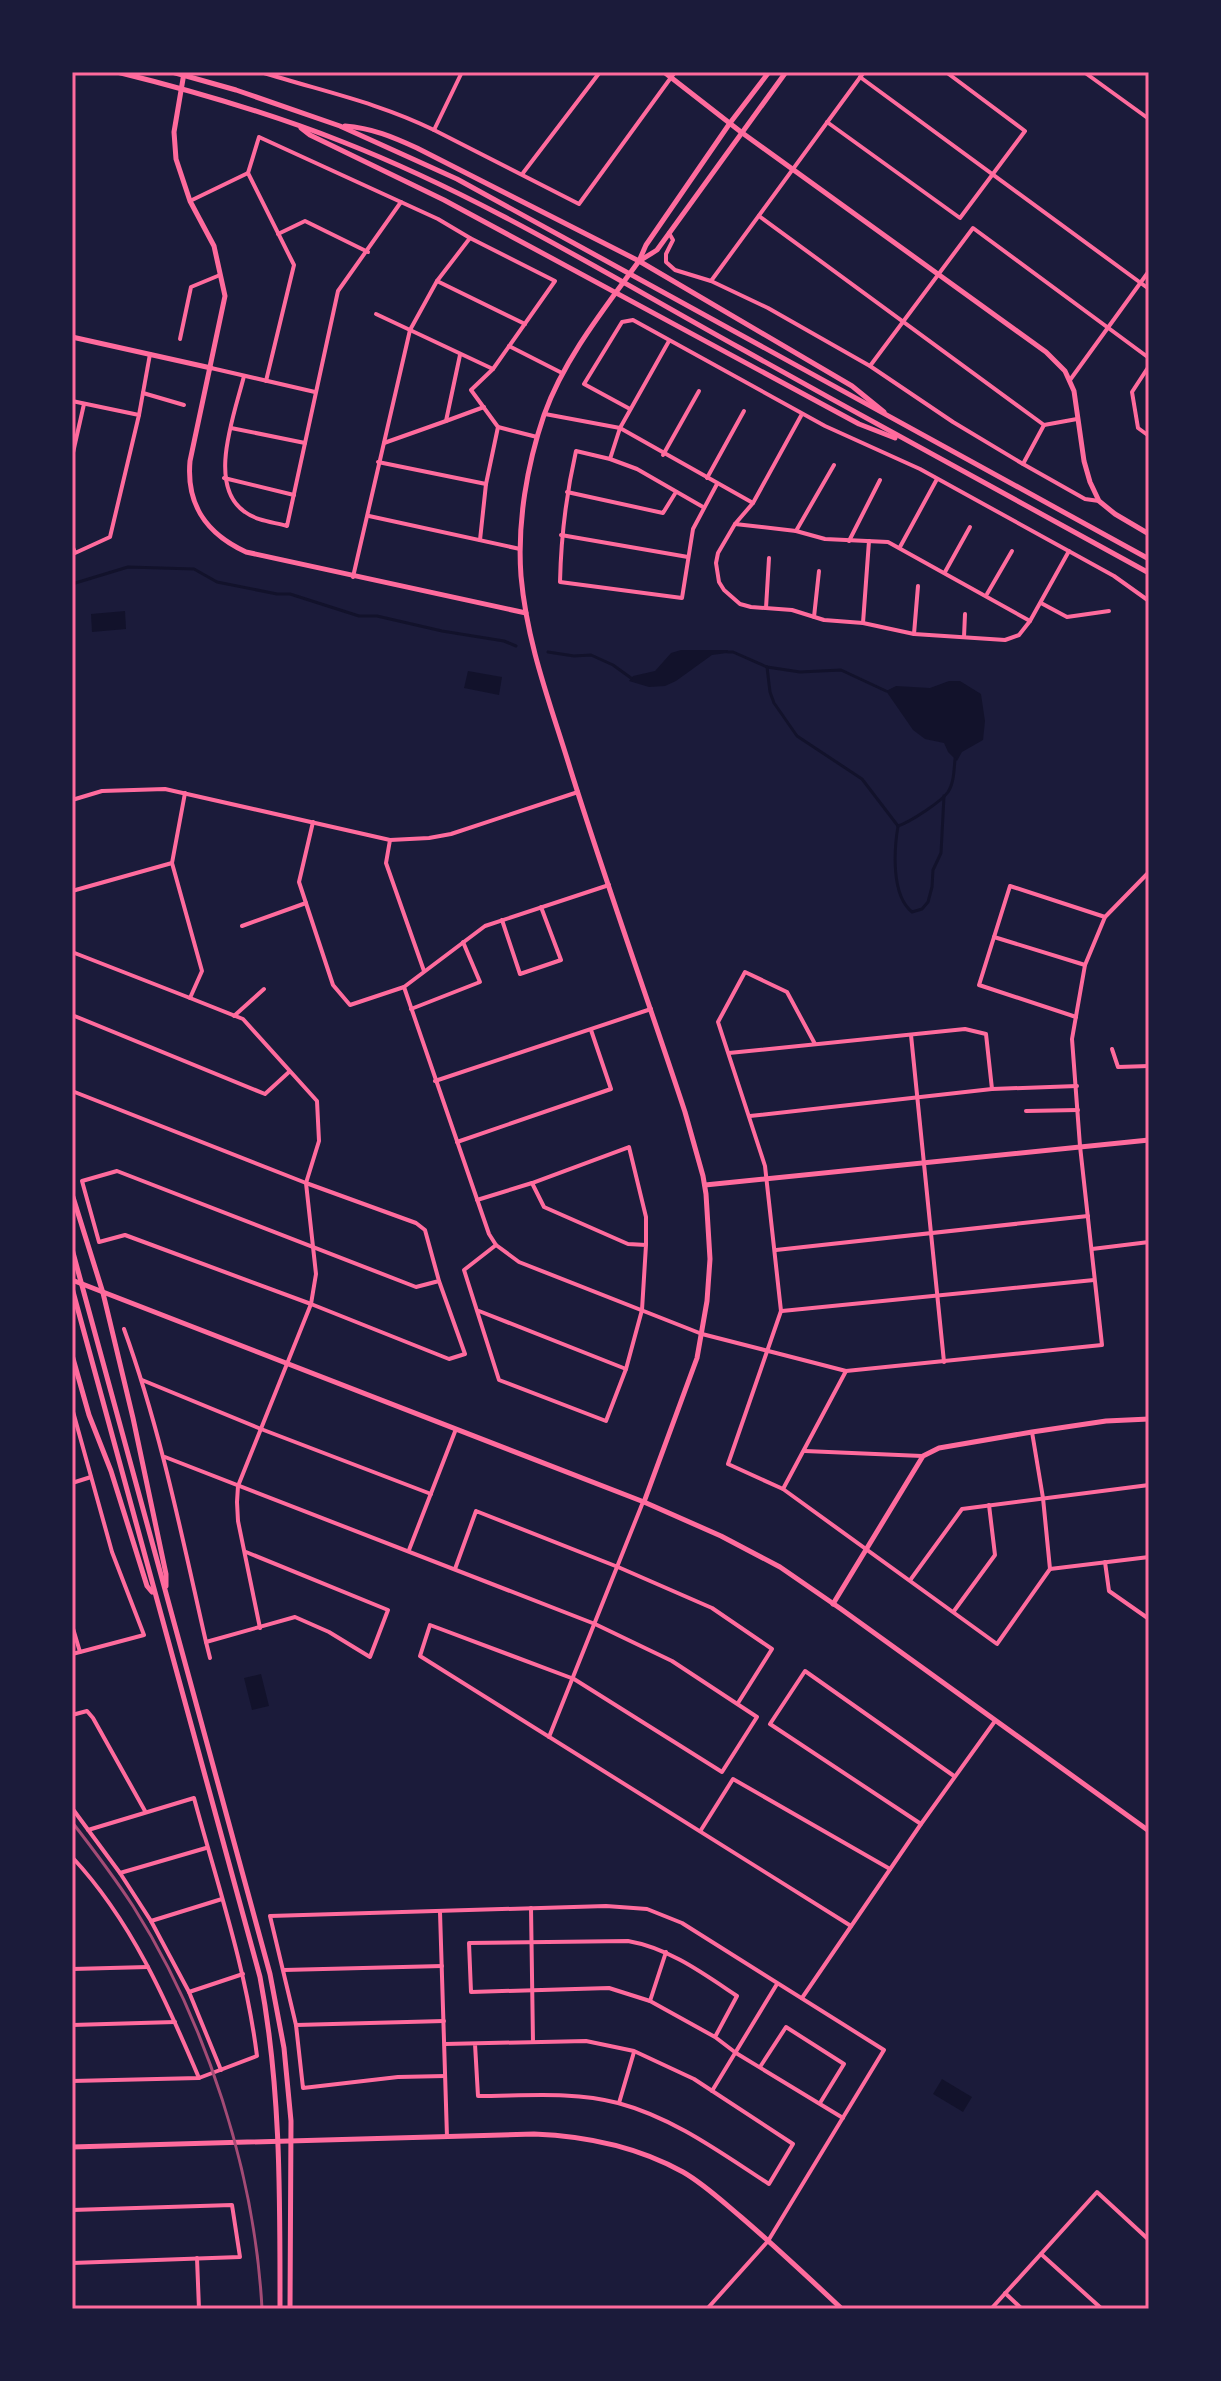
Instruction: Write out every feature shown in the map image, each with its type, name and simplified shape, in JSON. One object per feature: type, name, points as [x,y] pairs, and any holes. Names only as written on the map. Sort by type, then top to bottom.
[{"type":"street","points":[[117,72],[238,104],[294,124],[345,143],[489,209],[1149,573]]},
{"type":"street","points":[[172,72],[236,90],[340,126],[457,179],[1149,559]]},
{"type":"street","points":[[185,72],[176,110],[176,159],[190,201],[214,246],[225,296],[189,476],[201,516],[219,537],[246,552],[526,613]]},
{"type":"street","points":[[261,72],[367,101],[402,114],[579,204],[673,74]]},
{"type":"street","points":[[434,130],[462,72]]},
{"type":"street","points":[[523,173],[600,72]]},
{"type":"street","points":[[664,72],[673,74],[741,132],[1046,352],[1065,371],[1074,391],[1084,461],[1099,501],[1149,534]]},
{"type":"street","points":[[549,1737],[644,1502],[697,1358],[710,1259],[705,1185],[685,1112],[533,653],[520,549],[529,472],[537,437],[562,373],[639,261],[646,245],[769,72]]},
{"type":"street","points":[[639,261],[657,250],[786,72]]},
{"type":"street","points":[[827,122],[960,218],[1025,131],[946,72]]},
{"type":"street","points":[[1084,72],[1149,119]]},
{"type":"street","points":[[711,281],[862,75],[993,176],[1149,289]]},
{"type":"street","points":[[294,124],[310,135],[444,200],[859,424],[911,443]]},
{"type":"street","points":[[340,126],[364,127],[382,132],[639,261],[852,386],[890,417]]},
{"type":"street","points":[[266,381],[294,265],[248,173],[259,137],[438,219],[555,281],[493,369],[471,390],[498,427],[537,437]]},
{"type":"street","points":[[190,201],[248,173]]},
{"type":"street","points":[[244,376],[231,428],[224,478],[229,496],[257,519],[287,526],[338,291],[401,202]]},
{"type":"street","points":[[759,216],[1044,425],[1077,419]]},
{"type":"street","points":[[278,234],[305,221],[368,252]]},
{"type":"street","points":[[870,366],[973,228],[1149,358]]},
{"type":"street","points":[[669,233],[673,240],[666,254],[666,262],[675,270],[711,281],[768,308],[870,366],[1023,464],[1085,499],[1099,501]]},
{"type":"street","points":[[353,577],[410,330],[437,281],[470,238]]},
{"type":"street","points":[[1070,380],[1149,271]]},
{"type":"street","points":[[180,339],[191,287],[222,275]]},
{"type":"street","points":[[437,281],[525,324]]},
{"type":"street","points":[[376,314],[493,369]]},
{"type":"street","points":[[630,409],[584,384],[622,322],[633,320],[802,414],[920,469],[1114,576],[1149,601]]},
{"type":"street","points":[[72,337],[315,392]]},
{"type":"street","points":[[610,459],[620,428],[669,341]]},
{"type":"street","points":[[509,346],[562,373]]},
{"type":"street","points":[[72,545],[74,554],[110,537],[150,354]]},
{"type":"street","points":[[446,421],[460,355]]},
{"type":"street","points":[[1149,366],[1132,392],[1138,428],[1149,436]]},
{"type":"street","points":[[663,455],[699,391]]},
{"type":"street","points":[[143,393],[184,405]]},
{"type":"street","points":[[72,401],[139,415]]},
{"type":"street","points":[[72,457],[84,404]]},
{"type":"street","points":[[383,443],[484,407]]},
{"type":"street","points":[[707,478],[744,411]]},
{"type":"street","points":[[545,414],[620,428],[753,503]]},
{"type":"street","points":[[802,414],[753,503],[735,524],[718,553],[719,582],[740,604],[792,610],[824,620],[863,623],[914,634],[1012,639],[1030,621],[1069,551]]},
{"type":"street","points":[[1023,464],[1044,425]]},
{"type":"street","points":[[480,540],[486,484],[498,427]]},
{"type":"street","points":[[231,428],[305,443]]},
{"type":"street","points":[[703,507],[637,469],[576,451],[561,535],[560,582],[682,598],[693,529],[717,484]]},
{"type":"street","points":[[378,462],[486,484]]},
{"type":"street","points":[[796,531],[834,465]]},
{"type":"street","points":[[224,478],[294,495]]},
{"type":"street","points":[[900,548],[937,479]]},
{"type":"street","points":[[849,541],[880,480]]},
{"type":"street","points":[[567,492],[663,513],[676,492]]},
{"type":"street","points":[[369,516],[520,549]]},
{"type":"street","points":[[735,524],[796,531],[825,539],[888,542],[1030,621]]},
{"type":"street","points":[[945,572],[970,527]]},
{"type":"street","points":[[561,535],[688,557]]},
{"type":"street","points":[[863,623],[869,541]]},
{"type":"street","points":[[987,595],[1012,551]]},
{"type":"street","points":[[766,608],[769,558]]},
{"type":"street","points":[[814,617],[819,571]]},
{"type":"street","points":[[914,634],[918,586]]},
{"type":"street","points":[[1041,603],[1067,617],[1109,611]]},
{"type":"street","points":[[964,637],[965,614]]},
{"type":"street","points":[[72,800],[102,791],[165,789],[390,840],[451,834],[578,792]]},
{"type":"street","points":[[185,793],[172,863],[202,971],[190,998]]},
{"type":"street","points":[[313,822],[299,882],[333,985],[350,1005],[404,987],[485,926],[609,885]]},
{"type":"street","points":[[390,840],[386,863],[424,971]]},
{"type":"street","points":[[72,891],[172,863]]},
{"type":"street","points":[[404,987],[483,1221],[496,1245],[519,1262],[702,1334],[846,1371],[1102,1345],[1080,1146],[1072,1039],[1085,965],[1105,917],[1149,872]]},
{"type":"street","points":[[1076,1017],[979,985],[1010,886],[1105,917]]},
{"type":"street","points":[[242,926],[306,903]]},
{"type":"street","points":[[502,920],[520,974],[561,960],[541,907]]},
{"type":"street","points":[[994,937],[1085,965]]},
{"type":"street","points":[[411,1009],[480,982],[463,942]]},
{"type":"street","points":[[72,952],[243,1019],[317,1101],[319,1141],[306,1183],[315,1249],[316,1274],[311,1304],[238,1486],[238,1521],[260,1628]]},
{"type":"street","points":[[815,1044],[787,992],[745,972],[718,1022],[750,1116],[767,1179],[781,1311],[728,1464],[783,1489],[997,1644],[1050,1569],[1032,1432]]},
{"type":"street","points":[[234,1016],[264,989]]},
{"type":"street","points":[[435,1081],[651,1009]]},
{"type":"street","points":[[72,1015],[265,1094],[289,1072]]},
{"type":"street","points":[[457,1142],[611,1089],[590,1029]]},
{"type":"street","points":[[728,1053],[965,1029],[986,1034],[992,1089]]},
{"type":"street","points":[[911,1035],[944,1362]]},
{"type":"street","points":[[1112,1049],[1118,1067],[1149,1066]]},
{"type":"street","points":[[750,1116],[992,1089],[1077,1086]]},
{"type":"street","points":[[72,1091],[416,1223],[425,1230],[465,1354],[449,1359],[125,1235],[99,1242],[82,1181],[117,1171],[416,1287],[439,1281]]},
{"type":"street","points":[[1026,1111],[1078,1110]]},
{"type":"street","points":[[705,1185],[1149,1140]]},
{"type":"street","points":[[476,1200],[629,1147],[646,1217],[642,1310],[626,1369],[606,1421],[499,1380],[464,1270],[496,1245]]},
{"type":"street","points":[[532,1183],[544,1207],[628,1244],[646,1245]]},
{"type":"street","points":[[72,1194],[103,1293],[146,1475],[166,1574],[166,1590]]},
{"type":"street","points":[[776,1250],[1088,1216]]},
{"type":"street","points":[[1092,1249],[1149,1242]]},
{"type":"street","points":[[72,1249],[270,1974],[286,2069],[292,2141],[290,2309]]},
{"type":"street","points":[[72,1280],[644,1502],[753,1552],[833,1604],[1149,1831]]},
{"type":"street","points":[[781,1311],[1094,1280]]},
{"type":"street","points":[[72,1288],[260,1977],[270,2038],[279,2141],[280,2309]]},
{"type":"street","points":[[479,1311],[626,1369]]},
{"type":"street","points":[[124,1329],[165,1457],[210,1658]]},
{"type":"street","points":[[72,1355],[147,1586],[155,1596]]},
{"type":"street","points":[[783,1489],[846,1371]]},
{"type":"street","points":[[142,1380],[431,1494]]},
{"type":"street","points":[[72,1408],[112,1552],[144,1635],[72,1654]]},
{"type":"street","points":[[805,1451],[923,1456],[939,1448],[1032,1432],[1106,1421],[1149,1419]]},
{"type":"street","points":[[408,1551],[456,1429]]},
{"type":"street","points":[[833,1604],[923,1456]]},
{"type":"street","points":[[165,1457],[595,1624],[672,1661],[757,1717],[722,1772],[574,1679],[430,1625],[420,1656],[851,1926]]},
{"type":"street","points":[[72,1483],[91,1477]]},
{"type":"street","points":[[911,1579],[962,1509],[1149,1485]]},
{"type":"street","points":[[954,1611],[995,1555],[989,1505]]},
{"type":"street","points":[[455,1569],[476,1511],[712,1608],[772,1649],[737,1704]]},
{"type":"street","points":[[206,1642],[295,1617],[329,1632],[370,1657],[388,1610],[246,1552]]},
{"type":"street","points":[[1050,1569],[1149,1557]]},
{"type":"street","points":[[1105,1562],[1109,1591],[1149,1619]]},
{"type":"street","points":[[72,1625],[80,1652]]},
{"type":"street","points":[[921,1824],[770,1724],[805,1671],[954,1776]]},
{"type":"street","points":[[72,1715],[87,1711],[93,1718],[145,1811]]},
{"type":"street","points":[[802,1998],[995,1720]]},
{"type":"street","points":[[701,1831],[733,1779],[890,1869]]},
{"type":"street","points":[[72,2081],[199,2078],[257,2056],[243,1974],[194,1798],[88,1830]]},
{"type":"street","points":[[72,1808],[151,1921],[189,1992],[221,2070]]},
{"type":"street","points":[[120,1873],[207,1848]]},
{"type":"street","points":[[72,1857],[112,1908],[148,1967],[199,2078]]},
{"type":"street","points":[[72,1871],[79,1864]]},
{"type":"street","points":[[151,1921],[222,1899]]},
{"type":"street","points":[[445,2076],[398,2077],[303,2088],[296,2025],[270,1916],[606,1906],[647,1909],[682,1923],[884,2050],[768,2241],[707,2309]]},
{"type":"street","points":[[531,1908],[533,2042]]},
{"type":"street","points":[[440,1912],[447,2137]]},
{"type":"street","points":[[715,2037],[737,1996],[666,1952],[646,1944],[628,1941],[469,1943],[471,1992],[609,1988],[650,2001],[715,2037],[843,2118]]},
{"type":"street","points":[[650,2001],[666,1952]]},
{"type":"street","points":[[284,1970],[442,1966]]},
{"type":"street","points":[[72,1969],[148,1967]]},
{"type":"street","points":[[189,1992],[243,1974]]},
{"type":"street","points":[[712,2091],[778,1983]]},
{"type":"street","points":[[296,2025],[444,2021]]},
{"type":"street","points":[[72,2025],[175,2022]]},
{"type":"street","points":[[760,2067],[786,2027],[844,2064],[820,2103]]},
{"type":"street","points":[[445,2044],[586,2041],[634,2051],[694,2079],[793,2144],[769,2184],[681,2128],[619,2103],[563,2095],[478,2096],[475,2044]]},
{"type":"street","points":[[619,2103],[634,2051]]},
{"type":"street","points":[[72,2147],[559,2135],[605,2142],[649,2156],[686,2174],[724,2202],[841,2309]]},
{"type":"street","points":[[991,2309],[1097,2192],[1149,2240]]},
{"type":"street","points":[[72,2210],[232,2205],[240,2257],[72,2263]]},
{"type":"street","points":[[1041,2254],[1102,2309]]},
{"type":"street","points":[[197,2258],[199,2309]]},
{"type":"street","points":[[1005,2293],[1022,2309]]},
{"type":"shaded area","points":[[125,611],[126,629],[92,632],[91,614]]},
{"type":"shaded area","points":[[681,650],[728,650],[727,653],[712,655],[665,686],[649,687],[629,681],[633,676],[655,671],[671,653]]},
{"type":"shaded area","points":[[468,671],[502,677],[499,695],[464,688]]},
{"type":"shaded area","points":[[949,681],[960,681],[981,694],[985,721],[983,740],[962,752],[957,761],[944,743],[925,739],[913,730],[886,691],[896,686],[930,688]]},
{"type":"shaded area","points":[[261,1674],[269,1706],[252,1710],[244,1678]]},
{"type":"shaded area","points":[[942,2079],[972,2097],[963,2112],[933,2094]]},
{"type":"waterway","points":[[72,584],[128,567],[194,569],[217,582],[290,594],[359,616],[377,616],[516,646]]},
{"type":"waterway","points":[[548,652],[591,655],[631,678]]},
{"type":"waterway","points":[[728,652],[767,667],[800,672],[841,670],[886,691]]},
{"type":"waterway","points":[[767,667],[774,703],[797,736],[862,779],[898,826],[895,859],[897,884],[900,895],[912,912],[922,909],[928,902],[933,870],[941,853],[944,796]]},
{"type":"waterway","points":[[898,826],[925,811],[948,792],[953,781],[955,759]]},
{"type":"railway","points":[[72,1822],[133,1906],[183,1998],[204,2048],[237,2152],[249,2205],[262,2309]]}]
